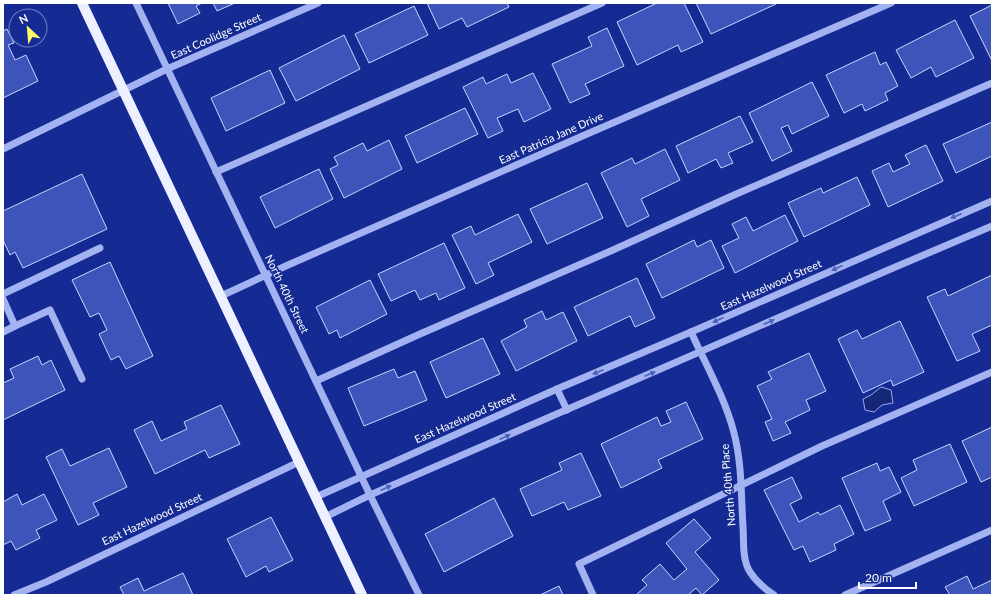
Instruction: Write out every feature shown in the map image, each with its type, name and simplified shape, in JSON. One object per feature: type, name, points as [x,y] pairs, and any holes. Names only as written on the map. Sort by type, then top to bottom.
[{"type":"main road","points":[[82,3],[362,595]]},
{"type":"street","name":"North 40th Street","points":[[136,3],[265,276],[419,595]]},
{"type":"street","name":"East Coolidge Street","points":[[3,149],[167,69],[318,3]]},
{"type":"street","points":[[216,172],[602,3]]},
{"type":"street","name":"East Patricia Jane Drive","points":[[221,296],[587,134],[891,3]]},
{"type":"street","points":[[316,381],[734,195],[992,83]]},
{"type":"street","name":"East Hazelwood Street","points":[[316,497],[557,389],[992,201]]},
{"type":"street","points":[[325,517],[370,495],[992,226]]},
{"type":"street","points":[[3,294],[100,248]]},
{"type":"street","points":[[3,299],[15,326]]},
{"type":"street","points":[[3,332],[50,310],[82,379]]},
{"type":"street","name":"North 40th Place","points":[[691,332],[723,400],[734,433],[741,486],[744,550],[747,564],[750,572],[765,589],[774,595]]},
{"type":"street","points":[[593,595],[579,564],[822,446],[992,372]]},
{"type":"street","points":[[557,389],[567,410]]},
{"type":"street","name":"East Hazelwood Street","points":[[14,595],[46,582],[299,462]]},
{"type":"street","points":[[845,595],[992,530]]},
{"type":"shaded area","points":[[881,387],[891,390],[893,403],[882,405],[874,412],[865,410],[863,399]]},
{"type":"building","points":[[168,3],[202,3],[196,6],[200,13],[178,24]]},
{"type":"building","points":[[213,3],[235,3],[217,11]]},
{"type":"building","points":[[427,3],[507,3],[509,7],[467,27],[462,18],[439,29]]},
{"type":"building","points":[[657,3],[684,3],[703,42],[681,52],[678,45],[637,65],[617,22]]},
{"type":"building","points":[[696,3],[776,3],[776,4],[711,34]]},
{"type":"building","points":[[992,5],[992,61],[970,16]]},
{"type":"building","points":[[414,6],[428,35],[369,63],[355,34]]},
{"type":"building","points":[[955,20],[974,58],[936,77],[931,67],[911,78],[896,50]]},
{"type":"building","points":[[607,28],[624,66],[585,84],[590,94],[570,103],[552,64],[592,46],[588,37]]},
{"type":"building","points":[[7,29],[8,31],[8,48],[9,48],[15,60],[26,55],[38,81],[3,98],[3,31]]},
{"type":"building","points":[[344,35],[360,69],[296,101],[279,68]]},
{"type":"building","points":[[875,52],[880,65],[886,62],[898,86],[885,93],[888,100],[865,111],[862,104],[844,113],[826,75]]},
{"type":"building","points":[[270,70],[285,103],[226,131],[211,98]]},
{"type":"building","points":[[533,73],[551,109],[524,122],[518,109],[497,118],[503,131],[488,138],[463,87],[483,77],[486,84],[507,74],[511,83]]},
{"type":"building","points":[[812,82],[829,116],[792,134],[788,125],[781,128],[792,151],[772,161],[749,113]]},
{"type":"building","points":[[465,108],[478,134],[417,163],[405,136]]},
{"type":"building","points":[[740,116],[753,142],[728,153],[733,163],[721,168],[716,159],[688,173],[676,146]]},
{"type":"building","points":[[992,122],[992,156],[956,173],[943,144]]},
{"type":"building","points":[[389,140],[402,169],[344,198],[330,169],[338,165],[334,157],[363,143],[367,151]]},
{"type":"building","points":[[926,145],[943,181],[888,207],[872,171],[889,163],[893,172],[910,164],[905,155]]},
{"type":"building","points":[[665,149],[680,180],[641,199],[649,216],[627,227],[601,173],[632,158],[635,164]]},
{"type":"building","points":[[319,169],[333,199],[275,228],[260,197]]},
{"type":"building","points":[[82,174],[107,229],[23,268],[15,252],[10,255],[3,240],[3,211]]},
{"type":"building","points":[[857,177],[870,205],[804,237],[788,203],[821,188],[823,193]]},
{"type":"building","points":[[587,183],[603,218],[547,244],[530,209]]},
{"type":"building","points":[[518,214],[532,242],[488,263],[494,275],[476,284],[452,235],[471,226],[475,235]]},
{"type":"building","points":[[785,215],[798,241],[735,273],[722,246],[739,238],[732,224],[746,217],[753,231]]},
{"type":"building","points":[[694,240],[697,247],[711,240],[724,268],[662,298],[646,264]]},
{"type":"building","points":[[444,243],[465,288],[439,300],[436,293],[420,300],[415,290],[391,301],[378,274]]},
{"type":"building","points":[[110,262],[153,356],[126,369],[119,356],[111,360],[99,334],[107,330],[99,313],[90,317],[72,280]]},
{"type":"building","points":[[992,275],[992,325],[972,334],[980,351],[957,361],[927,297],[945,289],[948,296]]},
{"type":"building","points":[[637,278],[655,318],[635,327],[630,316],[588,336],[574,307]]},
{"type":"building","points":[[370,280],[387,314],[340,338],[337,330],[329,334],[316,307]]},
{"type":"building","points":[[542,311],[546,320],[563,312],[577,341],[516,371],[501,341],[527,327],[524,320]]},
{"type":"building","points":[[900,321],[924,372],[893,386],[891,380],[863,393],[838,339],[857,330],[862,339]]},
{"type":"building","points":[[483,338],[500,374],[446,398],[430,362]]},
{"type":"building","points":[[809,353],[826,391],[806,400],[810,410],[785,422],[791,433],[773,441],[765,422],[772,419],[757,386],[772,379],[768,372]]},
{"type":"building","points":[[38,356],[42,365],[51,360],[65,390],[3,420],[3,383],[14,378],[10,369]]},
{"type":"building","points":[[394,369],[398,378],[415,371],[427,400],[364,426],[348,388]]},
{"type":"building","points":[[686,402],[703,439],[658,460],[662,468],[621,488],[601,444],[657,417],[661,426],[671,422],[666,411]]},
{"type":"building","points":[[221,405],[240,444],[209,458],[205,450],[155,474],[134,430],[152,421],[161,441],[187,429],[184,422]]},
{"type":"building","points":[[992,427],[992,477],[981,482],[962,441]]},
{"type":"building","points":[[950,444],[967,482],[914,506],[901,478],[917,470],[913,460]]},
{"type":"building","points":[[109,448],[127,487],[93,503],[99,515],[78,525],[46,457],[62,449],[70,466]]},
{"type":"building","points":[[581,453],[601,496],[568,510],[564,502],[532,516],[520,489],[562,470],[559,463]]},
{"type":"building","points":[[877,463],[880,471],[889,467],[901,492],[883,501],[891,520],[865,531],[842,478]]},
{"type":"building","points":[[792,477],[802,498],[790,504],[799,522],[818,512],[820,515],[840,505],[854,534],[834,544],[836,550],[810,562],[803,546],[794,550],[764,490]]},
{"type":"building","points":[[17,494],[22,505],[44,494],[57,520],[36,530],[40,538],[16,550],[11,541],[3,545],[3,502]]},
{"type":"building","points":[[494,498],[513,536],[444,572],[425,534]]},
{"type":"building","points":[[271,517],[293,560],[269,572],[266,566],[246,577],[227,539]]},
{"type":"building","points":[[694,519],[711,538],[695,552],[719,580],[702,595],[696,588],[688,595],[638,595],[637,594],[647,585],[642,580],[660,564],[674,580],[687,569],[666,543]]},
{"type":"building","points":[[183,573],[193,595],[124,595],[120,587],[138,578],[144,591]]},
{"type":"building","points":[[967,576],[973,589],[992,580],[992,595],[950,595],[945,587]]},
{"type":"building","points":[[559,586],[563,595],[540,595]]}]
